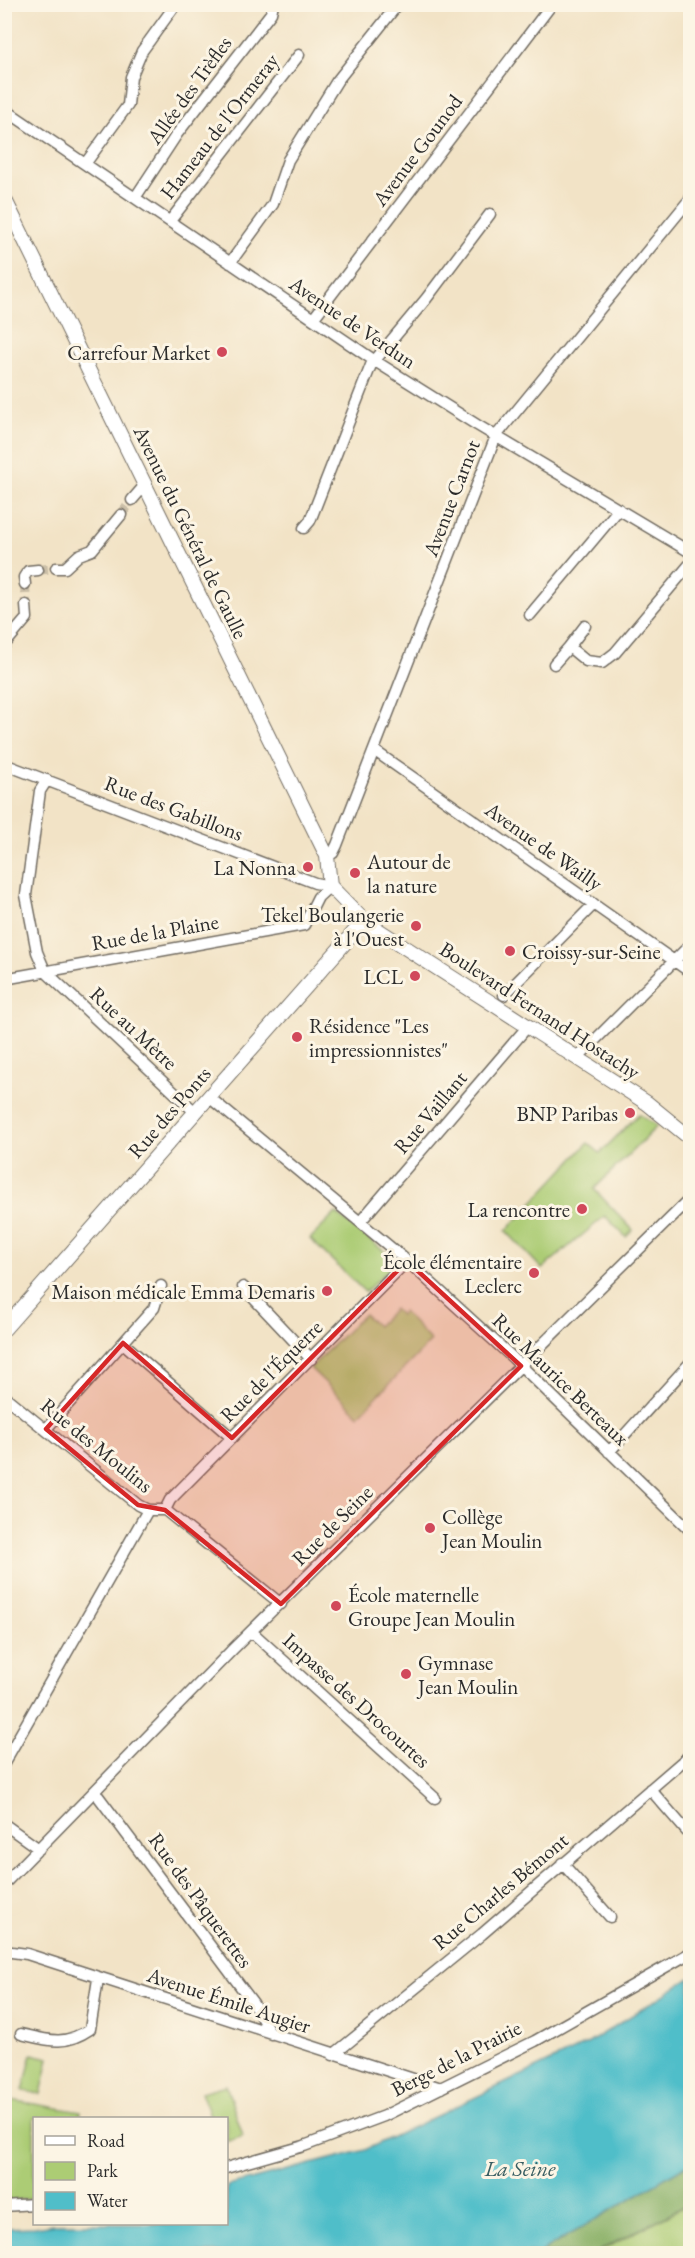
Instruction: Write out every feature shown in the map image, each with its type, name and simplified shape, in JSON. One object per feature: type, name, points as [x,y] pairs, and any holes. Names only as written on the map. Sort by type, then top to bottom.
[{"type":"main road","name":"Avenue du Général de Gaulle","points":[[4,198],[327,856],[330,886]]},
{"type":"main road","name":"Boulevard Fernand Hostachy","points":[[330,886],[364,921],[647,1104],[690,1138]]},
{"type":"main road","name":"Rue des Ponts","points":[[4,1329],[364,921]]},
{"type":"street","points":[[85,164],[128,105],[131,77],[142,51],[176,4]]},
{"type":"street","name":"Allée des Trèfles","points":[[135,198],[177,134],[271,14],[273,4]]},
{"type":"street","points":[[230,263],[273,204],[288,160],[337,81],[398,4]]},
{"type":"street","name":"Avenue Gounod","points":[[313,319],[552,4]]},
{"type":"street","name":"Hameau de l'Ormeray","points":[[170,221],[299,55]]},
{"type":"street","name":"Avenue de Verdun","points":[[4,109],[375,361],[690,552]]},
{"type":"street","name":"Avenue Carnot","points":[[327,856],[337,845],[375,751],[496,436],[690,199]]},
{"type":"street","points":[[304,528],[310,521],[375,361],[490,214]]},
{"type":"street","points":[[132,500],[145,485]]},
{"type":"street","points":[[530,615],[620,509]]},
{"type":"street","points":[[56,568],[65,568],[79,555],[92,550],[121,515]]},
{"type":"street","points":[[569,647],[586,661],[602,663],[615,653],[690,564]]},
{"type":"street","points":[[25,584],[24,577],[28,571],[38,570]]},
{"type":"street","points":[[4,645],[27,618],[26,604]]},
{"type":"street","points":[[554,664],[585,626]]},
{"type":"street","name":"Avenue de Wailly","points":[[375,751],[690,972]]},
{"type":"street","name":"Rue des Gabillons","points":[[4,764],[315,883],[330,886]]},
{"type":"street","points":[[45,971],[37,952],[26,895],[40,791],[47,780]]},
{"type":"street","name":"Rue de la Plaine","points":[[4,979],[304,925],[318,897],[330,886]]},
{"type":"street","points":[[504,995],[594,904]]},
{"type":"street","points":[[577,1058],[690,945]]},
{"type":"street","name":"Rue au Mètre","points":[[45,971],[196,1113]]},
{"type":"street","name":"Rue Vaillant","points":[[360,1222],[528,1026]]},
{"type":"street","name":"Rue Maurice Berteaux","points":[[210,1097],[407,1261],[521,1366],[690,1530]]},
{"type":"street","name":"Rue de Seine","points":[[4,1884],[252,1632],[690,1199]]},
{"type":"street","name":"Rue de l'Équerre","points":[[165,1510],[170,1500],[407,1261]]},
{"type":"street","points":[[46,1429],[154,1308],[161,1286]]},
{"type":"street","points":[[243,1287],[311,1359]]},
{"type":"street","points":[[123,1343],[232,1438]]},
{"type":"street","points":[[609,1452],[690,1363]]},
{"type":"street","name":"Rue des Moulins","points":[[4,1396],[138,1505],[148,1510],[165,1510],[281,1604]]},
{"type":"street","points":[[4,1763],[148,1510]]},
{"type":"street","name":"Impasse des Drocourtes","points":[[252,1632],[435,1798]]},
{"type":"street","name":"Rue Charles Bémont","points":[[333,2055],[482,1934],[690,1755]]},
{"type":"street","points":[[650,1789],[690,1835]]},
{"type":"street","name":"Rue des Pâquerettes","points":[[96,1792],[253,2003],[271,2034]]},
{"type":"street","points":[[4,1824],[39,1849]]},
{"type":"street","points":[[562,1863],[610,1917]]},
{"type":"street","name":"Avenue Émile Augier","points":[[4,1951],[27,1954],[98,1979],[441,2088]]},
{"type":"street","name":"Berge de la Prairie","points":[[228,2167],[304,2146],[384,2116],[535,2041],[690,1953]]},
{"type":"street","points":[[21,2034],[51,2042],[75,2040],[90,2029],[98,1979]]},
{"type":"street","points":[[4,2206],[33,2204]]},
{"type":"highlighted area","points":[[407,1261],[521,1366],[281,1604],[165,1510],[138,1505],[46,1429],[123,1343],[232,1438]]},
{"type":"green space","points":[[639,1114],[657,1126],[594,1189],[633,1230],[626,1237],[605,1216],[542,1269],[506,1231],[588,1143],[600,1153]]},
{"type":"green space","points":[[336,1213],[395,1260],[365,1292],[310,1239]]},
{"type":"green space","points":[[394,1309],[400,1315],[403,1312],[431,1341],[359,1415],[310,1368],[364,1314],[377,1326]]},
{"type":"green space","points":[[32,2054],[49,2058],[41,2094],[23,2091]]},
{"type":"green space","points":[[226,2085],[243,2136],[228,2142],[228,2117],[211,2117],[201,2092]]},
{"type":"green space","points":[[5,2099],[81,2112],[80,2117],[33,2117],[33,2199],[5,2201]]},
{"type":"green space","points":[[690,2163],[690,2203],[595,2253],[539,2253]]},
{"type":"green space","points":[[690,2203],[690,2253],[595,2254]]},
{"type":"water","name":"La Seine","points":[[690,1978],[690,2163],[539,2253],[5,2253],[5,2228],[47,2225],[228,2225],[228,2186],[365,2150],[587,2044]]},
{"type":"tunnel","points":[[121,515],[132,500]]},
{"type":"tunnel","points":[[38,570],[56,568]]},
{"type":"tunnel","points":[[25,584],[26,605]]},
{"type":"place","name":"Carrefour Market","points":[[222,352]]},
{"type":"place","name":"La Nonna","points":[[308,867]]},
{"type":"place","name":"Autour de la nature","points":[[355,873]]},
{"type":"place","name":"Tekel Boulangerie à l'Ouest","points":[[416,926]]},
{"type":"place","name":"Croissy-sur-Seine","points":[[510,951]]},
{"type":"place","name":"LCL","points":[[415,976]]},
{"type":"place","name":"Résidence \"Les impressionnistes\"","points":[[297,1037]]},
{"type":"place","name":"BNP Paribas","points":[[630,1113]]},
{"type":"place","name":"La rencontre","points":[[582,1209]]},
{"type":"place","name":"École élémentaire Leclerc","points":[[534,1273]]},
{"type":"place","name":"Maison médicale Emma Demaris","points":[[327,1291]]},
{"type":"place","name":"Collège Jean Moulin","points":[[430,1528]]},
{"type":"place","name":"École maternelle Groupe Jean Moulin","points":[[336,1606]]},
{"type":"place","name":"Gymnase Jean Moulin","points":[[406,1674]]}]
